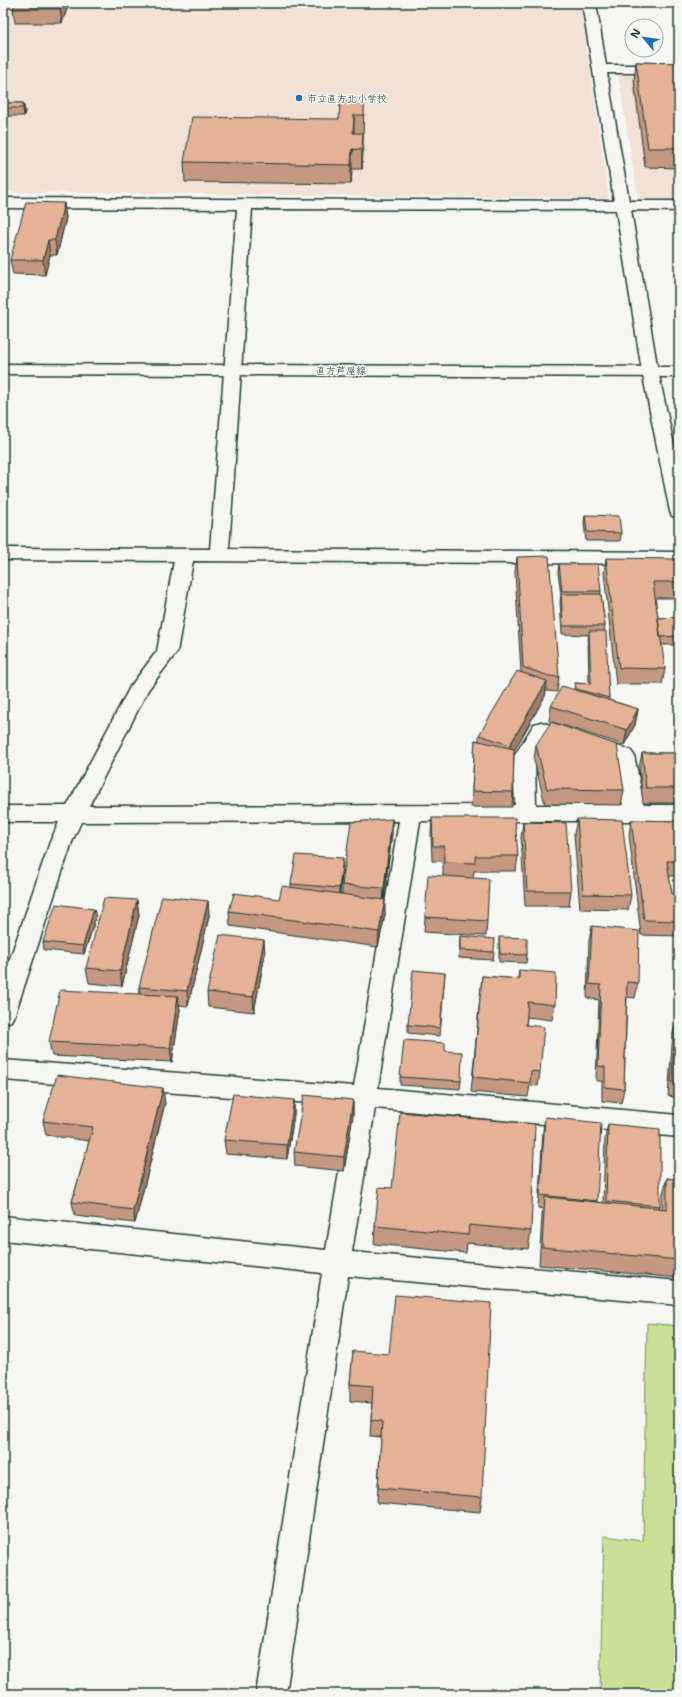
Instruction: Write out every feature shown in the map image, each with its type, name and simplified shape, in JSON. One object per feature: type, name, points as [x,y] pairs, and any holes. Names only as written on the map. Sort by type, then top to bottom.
[{"type":"street","points":[[589,3],[650,371],[679,512]]},
{"type":"street","points":[[601,69],[679,69]]},
{"type":"street","points":[[3,203],[679,206]]},
{"type":"street","points":[[219,556],[245,205]]},
{"type":"street","name":"直方芦屋線","points":[[3,369],[679,372]]},
{"type":"street","points":[[3,554],[679,558]]},
{"type":"street","points":[[3,1014],[61,842],[140,687],[167,652],[184,556]]},
{"type":"street","points":[[526,813],[524,758],[541,729],[623,755],[635,813]]},
{"type":"street","points":[[272,1694],[337,1264],[411,813]]},
{"type":"street","points":[[3,814],[679,813]]},
{"type":"street","points":[[3,1070],[364,1097],[679,1126]]},
{"type":"street","points":[[3,1228],[337,1264],[679,1293]]},
{"type":"shaded area","name":"市立直方北小学校","points":[[3,3],[580,3],[609,198],[3,192]]},
{"type":"shaded area","points":[[618,74],[679,74],[679,199],[638,199]]},
{"type":"green space","points":[[647,1323],[679,1326],[679,1694],[600,1694],[604,1536],[643,1541]]},
{"type":"building","points":[[15,3],[62,3],[60,9],[13,9]]},
{"type":"building","points":[[636,62],[679,63],[679,148],[648,148]]},
{"type":"building","points":[[340,102],[364,102],[364,115],[354,115],[353,133],[363,133],[362,150],[352,149],[351,165],[184,162],[192,117],[339,119]]},
{"type":"building","points":[[3,103],[23,103],[23,108],[3,108]]},
{"type":"building","points":[[26,202],[64,203],[55,240],[48,240],[43,260],[10,260]]},
{"type":"building","points":[[585,515],[619,516],[621,533],[587,532]]},
{"type":"building","points":[[549,556],[559,677],[549,676],[523,667],[517,557]]},
{"type":"building","points":[[606,558],[677,559],[679,582],[653,582],[665,669],[619,668]]},
{"type":"building","points":[[559,564],[598,564],[601,591],[562,591]]},
{"type":"building","points":[[561,594],[601,594],[605,626],[563,626]]},
{"type":"building","points":[[679,617],[679,636],[660,637],[658,618]]},
{"type":"building","points":[[589,631],[606,631],[609,698],[576,689],[575,683],[591,684]]},
{"type":"building","points":[[517,671],[547,681],[510,745],[479,735]]},
{"type":"building","points":[[562,686],[638,709],[627,730],[551,706]]},
{"type":"building","points":[[551,722],[617,745],[624,790],[547,789],[536,745]]},
{"type":"building","points":[[475,740],[514,749],[513,792],[472,791]]},
{"type":"building","points":[[642,753],[679,753],[679,788],[646,788]]},
{"type":"building","points":[[432,818],[515,818],[518,856],[475,856],[475,863],[444,862],[444,846],[433,846]]},
{"type":"building","points":[[392,819],[384,888],[342,885],[351,822]]},
{"type":"building","points":[[577,819],[622,820],[631,895],[583,894]]},
{"type":"building","points":[[631,820],[679,821],[679,861],[667,861],[672,894],[678,894],[679,921],[644,920]]},
{"type":"building","points":[[523,822],[566,823],[571,891],[527,891]]},
{"type":"building","points":[[296,855],[343,858],[339,888],[291,884]]},
{"type":"building","points":[[428,875],[489,879],[487,921],[425,917]]},
{"type":"building","points":[[282,886],[385,900],[379,932],[229,911],[234,893],[279,899]]},
{"type":"building","points":[[162,896],[208,901],[187,991],[139,987]]},
{"type":"building","points":[[104,898],[137,900],[120,971],[86,968]]},
{"type":"building","points":[[56,904],[94,909],[83,946],[43,942]]},
{"type":"building","points":[[592,926],[639,931],[638,983],[627,982],[624,1089],[605,1087],[605,1067],[598,1066],[601,985],[589,984]]},
{"type":"building","points":[[220,935],[264,940],[253,997],[207,992]]},
{"type":"building","points":[[460,936],[495,939],[494,952],[460,950]]},
{"type":"building","points":[[499,937],[527,938],[527,955],[500,954]]},
{"type":"building","points":[[413,970],[445,973],[440,1028],[408,1025]]},
{"type":"building","points":[[519,970],[556,973],[555,1005],[528,1002],[526,1025],[544,1027],[540,1072],[531,1071],[530,1083],[473,1077],[482,976],[519,979]]},
{"type":"building","points":[[60,990],[178,996],[170,1048],[49,1042]]},
{"type":"building","points":[[677,1019],[679,1019],[679,1083],[671,1082]]},
{"type":"building","points":[[404,1040],[445,1043],[445,1051],[462,1052],[461,1081],[400,1077]]},
{"type":"building","points":[[57,1075],[163,1088],[133,1210],[72,1202],[93,1127],[43,1121]]},
{"type":"building","points":[[233,1094],[294,1100],[287,1145],[224,1140]]},
{"type":"building","points":[[304,1095],[353,1100],[344,1157],[294,1152]]},
{"type":"building","points":[[400,1112],[535,1124],[531,1231],[469,1225],[468,1235],[375,1226],[379,1187],[392,1188]]},
{"type":"building","points":[[545,1117],[601,1123],[597,1201],[540,1195]]},
{"type":"building","points":[[608,1124],[660,1129],[660,1206],[606,1201]]},
{"type":"building","points":[[667,1178],[679,1180],[679,1260],[542,1247],[545,1197],[667,1209]]},
{"type":"building","points":[[395,1295],[491,1303],[482,1497],[378,1488],[382,1421],[371,1420],[373,1386],[350,1384],[353,1351],[389,1354]]},
{"type":"place","name":"市立直方北小学校","points":[[299,98]]}]
